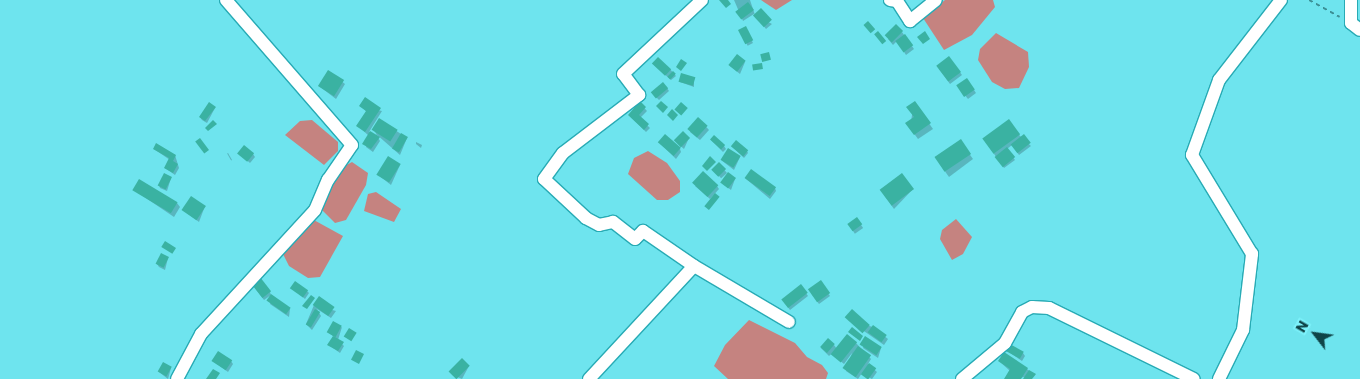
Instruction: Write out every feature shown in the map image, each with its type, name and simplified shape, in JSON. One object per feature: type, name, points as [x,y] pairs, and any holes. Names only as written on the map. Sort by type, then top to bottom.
[{"type":"street","points":[[177,379],[201,334],[315,210],[328,180],[352,145],[226,0]]},
{"type":"street","points":[[702,0],[623,74],[639,95],[563,153],[544,179],[586,218],[598,225],[613,222],[635,239],[643,231],[694,266],[789,322]]},
{"type":"street","points":[[890,0],[897,1],[910,21],[936,0]]},
{"type":"street","points":[[1219,379],[1243,330],[1252,254],[1192,155],[1219,80],[1281,0]]},
{"type":"street","points":[[1351,0],[1355,26]]},
{"type":"street","points":[[589,379],[694,266]]},
{"type":"street","points":[[962,379],[1005,342],[1022,312],[1032,307],[1049,308],[1194,379]]},
{"type":"path","points":[[1309,0],[1355,26]]},
{"type":"shaded area","points":[[761,0],[792,0],[776,10]]},
{"type":"shaded area","points":[[945,0],[993,0],[995,7],[972,35],[944,50],[923,18]]},
{"type":"shaded area","points":[[996,33],[1028,52],[1029,67],[1019,88],[1005,89],[992,82],[978,60],[980,49]]},
{"type":"shaded area","points":[[312,120],[338,142],[338,151],[324,165],[285,135],[300,121]]},
{"type":"shaded area","points":[[648,151],[667,163],[680,181],[680,192],[668,200],[657,200],[628,174],[634,158]]},
{"type":"shaded area","points":[[352,162],[368,173],[366,185],[346,220],[335,223],[320,208],[343,167]]},
{"type":"shaded area","points":[[376,192],[401,209],[394,222],[364,211],[368,194]]},
{"type":"shaded area","points":[[312,219],[343,236],[320,277],[308,278],[289,266],[283,254]]},
{"type":"shaded area","points":[[956,219],[972,237],[963,254],[952,260],[940,239],[942,230]]},
{"type":"shaded area","points":[[749,320],[795,343],[807,357],[822,365],[828,373],[826,379],[728,379],[714,366],[725,345]]},
{"type":"building","points":[[719,0],[728,0],[731,4],[726,8]]},
{"type":"building","points":[[748,2],[754,10],[741,20],[735,12]]},
{"type":"building","points":[[761,8],[772,20],[764,27],[753,16]]},
{"type":"building","points":[[868,21],[875,29],[871,33],[863,25]]},
{"type":"building","points":[[896,24],[903,31],[892,42],[885,35]]},
{"type":"building","points":[[746,26],[753,40],[745,44],[738,30]]},
{"type":"building","points":[[878,31],[886,41],[882,44],[874,34]]},
{"type":"building","points":[[925,31],[930,39],[923,44],[917,37]]},
{"type":"building","points":[[905,34],[913,45],[904,52],[895,41]]},
{"type":"building","points":[[769,52],[771,60],[762,62],[760,54]]},
{"type":"building","points":[[737,54],[746,61],[737,72],[728,65]]},
{"type":"building","points":[[949,56],[961,72],[948,82],[936,66]]},
{"type":"building","points":[[658,57],[671,69],[665,76],[652,64]]},
{"type":"building","points":[[681,59],[687,63],[681,71],[676,67]]},
{"type":"building","points":[[762,63],[763,69],[753,70],[752,65]]},
{"type":"building","points":[[328,70],[344,80],[334,96],[318,86]]},
{"type":"building","points":[[673,71],[676,74],[670,79],[667,77]]},
{"type":"building","points":[[681,73],[695,77],[693,86],[679,82]]},
{"type":"building","points":[[967,78],[975,90],[964,97],[956,85]]},
{"type":"building","points":[[663,82],[668,88],[656,98],[651,92]]},
{"type":"building","points":[[365,97],[381,108],[365,132],[356,126],[366,111],[359,106]]},
{"type":"building","points":[[640,101],[646,107],[639,115],[649,124],[644,130],[628,115]]},
{"type":"building","points":[[661,101],[668,107],[663,113],[656,106]]},
{"type":"building","points":[[915,101],[931,123],[914,135],[905,123],[914,117],[906,107]]},
{"type":"building","points":[[209,102],[216,107],[205,121],[199,117]]},
{"type":"building","points":[[681,102],[688,108],[681,115],[674,110]]},
{"type":"building","points":[[672,109],[678,115],[673,121],[667,115]]},
{"type":"building","points":[[698,117],[708,126],[697,138],[687,129]]},
{"type":"building","points":[[379,118],[398,130],[390,142],[372,130]]},
{"type":"building","points":[[1009,119],[1020,134],[993,154],[982,138]]},
{"type":"building","points":[[213,120],[217,124],[208,131],[205,128]]},
{"type":"building","points":[[370,131],[380,137],[371,149],[362,144]]},
{"type":"building","points":[[683,131],[690,138],[681,147],[674,140]]},
{"type":"building","points":[[401,133],[408,137],[399,153],[392,149]]},
{"type":"building","points":[[665,134],[681,148],[674,156],[658,142]]},
{"type":"building","points":[[1024,134],[1031,143],[1017,153],[1011,144]]},
{"type":"building","points":[[714,135],[725,145],[721,149],[710,139]]},
{"type":"building","points":[[200,138],[209,150],[204,154],[195,142]]},
{"type":"building","points":[[961,139],[971,154],[945,172],[934,157]]},
{"type":"building","points":[[736,140],[748,150],[743,156],[731,146]]},
{"type":"building","points":[[156,143],[176,155],[173,161],[178,164],[173,173],[164,168],[169,158],[153,149]]},
{"type":"building","points":[[244,145],[254,153],[247,162],[237,154]]},
{"type":"building","points":[[1007,147],[1015,157],[1003,167],[995,157]]},
{"type":"building","points":[[728,148],[741,156],[733,168],[721,160]]},
{"type":"building","points":[[388,156],[401,164],[389,183],[376,175]]},
{"type":"building","points":[[710,156],[716,162],[707,171],[702,166]]},
{"type":"building","points":[[719,162],[726,169],[718,177],[711,170]]},
{"type":"building","points":[[751,169],[776,187],[770,196],[745,178]]},
{"type":"building","points":[[703,171],[718,185],[707,197],[692,183]]},
{"type":"building","points":[[728,172],[736,178],[728,188],[720,182]]},
{"type":"building","points":[[164,173],[172,177],[166,190],[158,185]]},
{"type":"building","points":[[902,173],[914,189],[892,206],[880,190]]},
{"type":"building","points":[[139,179],[178,202],[171,213],[132,190]]},
{"type":"building","points":[[715,193],[720,197],[709,210],[704,206]]},
{"type":"building","points":[[191,196],[206,206],[196,220],[181,210]]},
{"type":"building","points":[[857,217],[862,224],[853,231],[847,224]]},
{"type":"building","points":[[165,241],[176,248],[172,254],[161,247]]},
{"type":"building","points":[[161,253],[169,257],[164,268],[156,264]]},
{"type":"building","points":[[260,277],[271,291],[262,298],[251,284]]},
{"type":"building","points":[[821,280],[830,293],[817,302],[808,289]]},
{"type":"building","points":[[295,281],[308,290],[303,298],[290,288]]},
{"type":"building","points":[[801,284],[808,293],[788,308],[781,299]]},
{"type":"building","points":[[271,294],[291,308],[286,314],[266,301]]},
{"type":"building","points":[[311,295],[315,298],[307,309],[302,306]]},
{"type":"building","points":[[319,296],[335,307],[328,316],[313,305]]},
{"type":"building","points":[[315,309],[320,312],[311,328],[306,324]]},
{"type":"building","points":[[852,309],[870,325],[862,333],[845,317]]},
{"type":"building","points":[[333,321],[342,326],[335,337],[327,332]]},
{"type":"building","points":[[873,325],[887,335],[881,342],[868,332]]},
{"type":"building","points":[[852,327],[863,336],[860,341],[848,332]]},
{"type":"building","points":[[349,328],[357,333],[351,341],[344,336]]},
{"type":"building","points":[[847,334],[857,342],[841,362],[831,354]]},
{"type":"building","points":[[333,336],[344,342],[338,351],[327,345]]},
{"type":"building","points":[[865,336],[882,347],[876,355],[860,344]]},
{"type":"building","points":[[828,338],[835,344],[827,353],[820,347]]},
{"type":"building","points":[[1008,343],[1024,352],[1020,359],[1004,350]]},
{"type":"building","points":[[858,346],[871,355],[856,377],[843,368]]},
{"type":"building","points":[[356,350],[364,354],[359,364],[351,360]]},
{"type":"building","points":[[218,351],[232,360],[226,370],[211,361]]},
{"type":"building","points":[[1004,352],[1028,368],[1021,379],[1004,379],[1010,369],[998,361]]},
{"type":"building","points":[[462,358],[470,366],[457,379],[449,371]]},
{"type":"building","points":[[163,362],[172,367],[166,376],[158,372]]},
{"type":"building","points":[[869,363],[876,368],[868,379],[861,374]]},
{"type":"building","points":[[213,369],[220,373],[216,379],[206,379]]},
{"type":"building","points":[[1029,370],[1036,374],[1032,379],[1023,379]]}]
